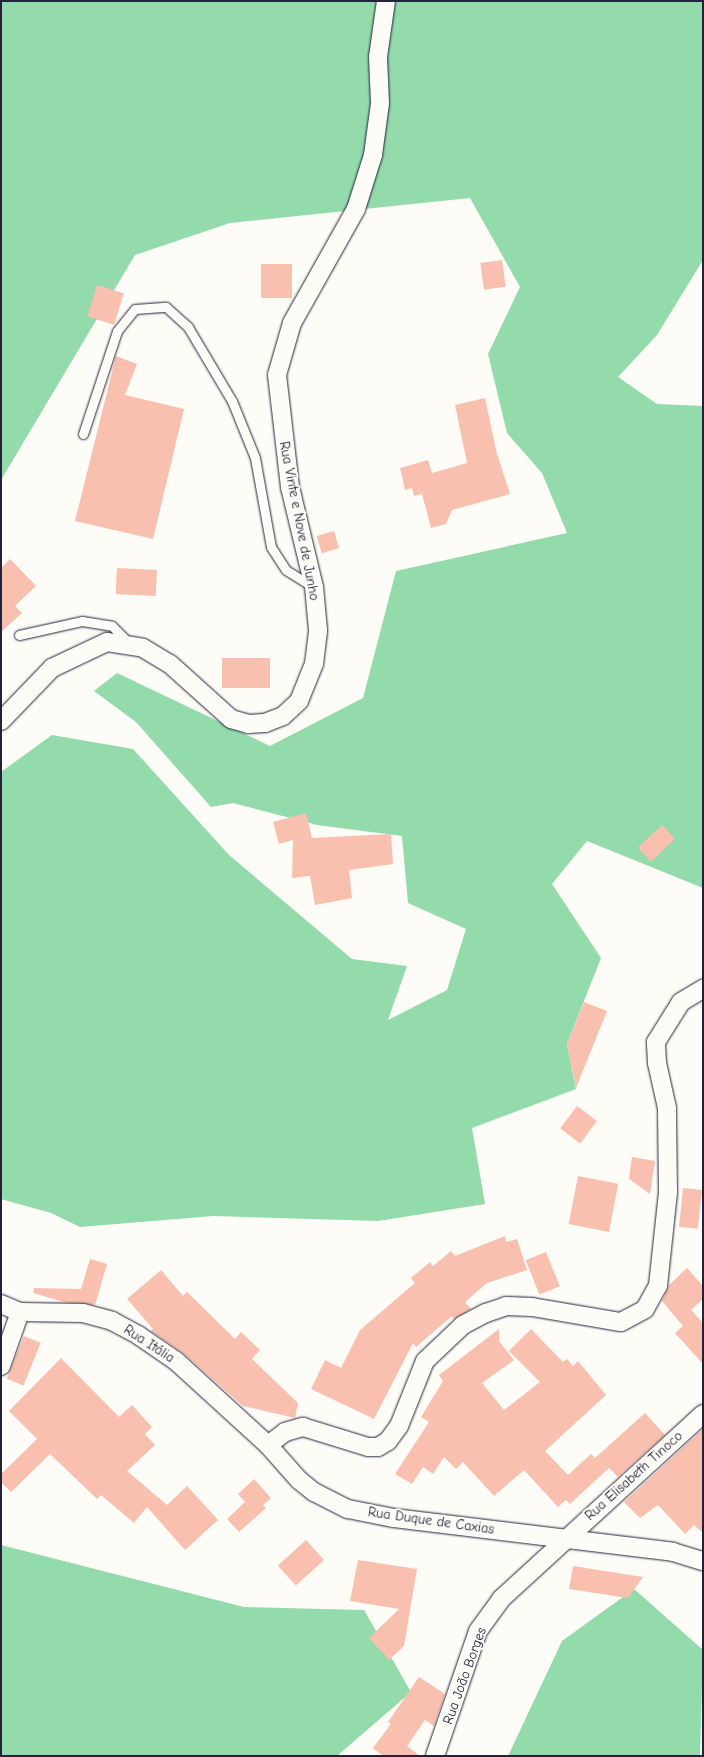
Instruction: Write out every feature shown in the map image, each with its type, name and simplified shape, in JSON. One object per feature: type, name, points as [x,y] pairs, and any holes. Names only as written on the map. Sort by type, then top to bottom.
[{"type":"street","name":"Rua Vinte e Nove de Junho","points":[[1,721],[52,668],[107,642],[143,648],[170,664],[231,719],[248,724],[265,723],[283,716],[299,701],[314,664],[318,630],[314,587],[290,487],[277,375],[292,323],[356,209],[373,154],[380,103],[378,57],[386,1]]},
{"type":"street","points":[[268,1445],[285,1432],[303,1427],[368,1447],[378,1447],[388,1441],[399,1426],[425,1362],[457,1329],[486,1313],[506,1306],[532,1306],[621,1322],[645,1309],[658,1286],[668,1193],[666,1108],[657,1063],[656,1042],[680,1002],[703,989]]},
{"type":"street","name":"Rua Itália","points":[[1,1304],[20,1312],[83,1314],[112,1321],[176,1361],[268,1445]]},
{"type":"street","points":[[1,1366],[20,1312]]},
{"type":"street","name":"Rua Elisabeth Tinoco","points":[[566,1538],[703,1414]]},
{"type":"street","name":"Rua Duque de Caxias","points":[[268,1445],[303,1484],[348,1508],[394,1518],[673,1552],[703,1561]]},
{"type":"street","name":"Rua João Borges","points":[[435,1756],[478,1631],[502,1599],[566,1538]]},
{"type":"lane","points":[[83,434],[117,331],[135,309],[166,307],[188,327],[232,402],[254,458],[271,547],[286,570],[314,587]]},
{"type":"lane","points":[[19,635],[82,621],[112,626],[132,646]]},
{"type":"green space","points":[[1,1],[703,1],[703,260],[657,335],[618,377],[657,404],[703,406],[703,888],[587,841],[552,884],[601,958],[567,1044],[576,1089],[472,1128],[485,1204],[378,1221],[213,1216],[80,1227],[51,1213],[1,1199],[1,772],[52,735],[133,749],[229,855],[352,959],[407,966],[388,1020],[447,990],[466,929],[408,903],[402,836],[317,825],[233,803],[211,807],[136,722],[94,691],[117,673],[270,746],[363,698],[396,571],[567,533],[542,473],[507,433],[488,354],[520,287],[470,198],[230,223],[135,255],[1,480]]},
{"type":"green space","points":[[1,1545],[244,1607],[364,1610],[411,1692],[337,1756],[1,1756]]},
{"type":"green space","points":[[634,1589],[703,1650],[700,1756],[508,1756],[562,1641]]},
{"type":"building","points":[[502,260],[506,287],[484,290],[480,263]]},
{"type":"building","points":[[261,264],[292,264],[292,298],[261,298]]},
{"type":"building","points":[[97,285],[124,293],[114,325],[87,317]]},
{"type":"building","points":[[116,356],[137,364],[125,395],[184,409],[153,539],[75,521]]},
{"type":"building","points":[[485,398],[497,454],[510,494],[452,510],[446,524],[431,528],[422,494],[414,496],[412,488],[405,490],[400,468],[428,460],[432,473],[467,463],[455,405]]},
{"type":"building","points":[[334,531],[339,548],[322,553],[317,536]]},
{"type":"building","points":[[10,559],[36,586],[15,606],[22,613],[1,632],[1,568]]},
{"type":"building","points":[[117,568],[157,570],[156,596],[116,594]]},
{"type":"building","points":[[222,658],[270,658],[270,688],[222,688]]},
{"type":"building","points":[[306,813],[312,838],[391,834],[393,864],[349,870],[352,898],[315,905],[310,876],[292,878],[293,840],[279,844],[273,822]]},
{"type":"building","points":[[662,825],[675,839],[651,861],[638,848]]},
{"type":"building","points":[[584,1002],[607,1011],[576,1088],[567,1044]]},
{"type":"building","points":[[577,1106],[597,1121],[580,1143],[560,1128]]},
{"type":"building","points":[[632,1157],[655,1161],[650,1194],[629,1179]]},
{"type":"building","points":[[578,1176],[618,1184],[609,1232],[569,1224]]},
{"type":"building","points":[[683,1188],[702,1190],[698,1229],[679,1227]]},
{"type":"building","points":[[505,1236],[506,1242],[517,1239],[527,1270],[487,1283],[465,1302],[471,1309],[454,1319],[452,1316],[416,1347],[413,1343],[374,1419],[311,1389],[325,1360],[341,1368],[360,1330],[415,1283],[411,1278],[430,1262],[433,1266],[451,1251],[455,1256]]},
{"type":"building","points":[[546,1252],[560,1286],[539,1295],[526,1260]]},
{"type":"building","points":[[90,1259],[107,1264],[95,1305],[64,1302],[33,1293],[34,1288],[81,1289]]},
{"type":"building","points":[[687,1268],[703,1286],[703,1299],[691,1310],[703,1323],[703,1364],[675,1333],[683,1326],[662,1301],[669,1285]]},
{"type":"building","points":[[161,1270],[183,1296],[187,1292],[235,1339],[241,1332],[260,1350],[252,1359],[298,1403],[295,1418],[243,1406],[183,1353],[151,1331],[153,1329],[127,1299]]},
{"type":"building","points":[[499,1329],[499,1341],[514,1360],[482,1383],[504,1410],[540,1382],[509,1351],[531,1329],[563,1362],[567,1359],[573,1366],[578,1361],[606,1395],[545,1451],[568,1475],[591,1454],[595,1458],[645,1413],[665,1435],[618,1477],[609,1468],[570,1504],[566,1500],[558,1507],[524,1470],[494,1496],[463,1462],[456,1469],[444,1457],[433,1474],[423,1467],[412,1484],[395,1474],[429,1422],[421,1417],[443,1381],[439,1375]]},
{"type":"building","points":[[24,1336],[41,1343],[23,1385],[7,1379]]},
{"type":"building","points":[[61,1358],[119,1417],[132,1405],[152,1427],[145,1434],[155,1445],[127,1471],[167,1505],[187,1486],[218,1520],[185,1550],[147,1507],[134,1523],[101,1495],[97,1499],[50,1454],[11,1492],[1,1482],[1,1474],[37,1439],[9,1411]]},
{"type":"building","points":[[703,1429],[703,1533],[694,1525],[685,1534],[658,1505],[640,1518],[624,1502]]},
{"type":"building","points":[[254,1479],[271,1498],[263,1505],[266,1508],[239,1532],[227,1519],[245,1502],[238,1494]]},
{"type":"building","points":[[306,1540],[324,1560],[296,1585],[278,1565]]},
{"type":"building","points":[[358,1560],[417,1569],[404,1646],[389,1660],[369,1638],[399,1609],[350,1601]]},
{"type":"building","points":[[573,1566],[643,1577],[628,1598],[569,1589]]},
{"type":"building","points":[[419,1677],[445,1694],[434,1726],[425,1720],[407,1746],[420,1756],[383,1756],[373,1748],[391,1724],[388,1722]]}]
